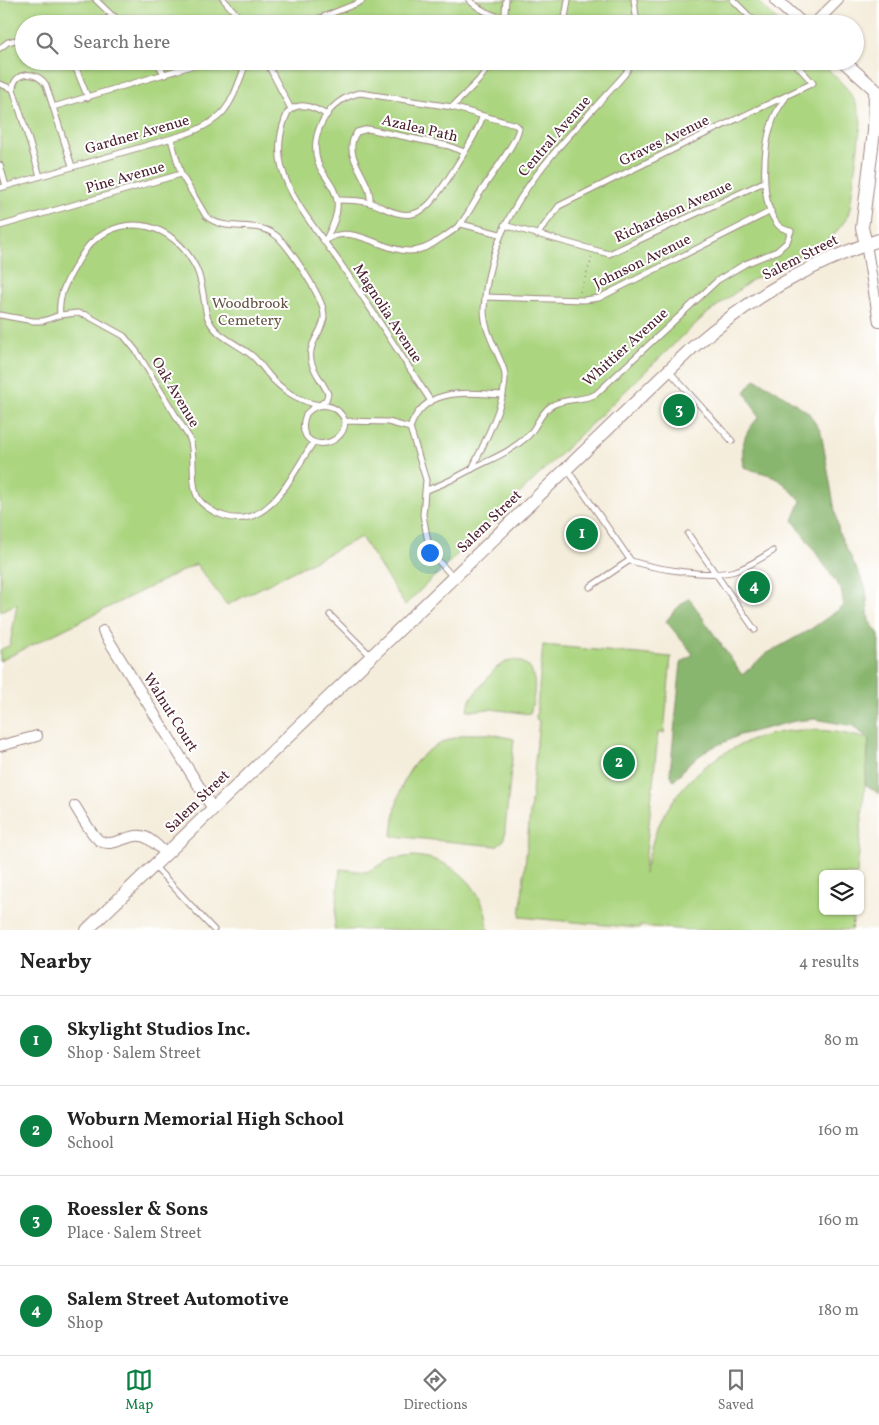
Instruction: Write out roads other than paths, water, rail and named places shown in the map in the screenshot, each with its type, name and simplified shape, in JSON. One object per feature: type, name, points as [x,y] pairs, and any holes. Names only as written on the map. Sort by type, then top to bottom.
[{"type":"street","points":[[776,0],[792,15]]},
{"type":"street","points":[[823,15],[838,0]]},
{"type":"street","points":[[853,70],[877,92],[874,132],[862,224],[879,322]]},
{"type":"street","name":"Salem Street","points":[[87,930],[668,369],[716,328],[769,290],[819,264],[879,240]]},
{"type":"street","name":"Walnut Court","points":[[103,630],[213,809]]},
{"type":"street","points":[[0,746],[37,736]]},
{"type":"street","points":[[75,806],[94,836],[101,841],[109,843],[140,836],[149,839],[166,853]]},
{"type":"lane","points":[[96,0],[113,15]]},
{"type":"lane","points":[[224,0],[237,15]]},
{"type":"lane","points":[[328,15],[363,0]]},
{"type":"lane","points":[[469,0],[479,9],[492,15]]},
{"type":"lane","points":[[505,15],[506,0]]},
{"type":"lane","points":[[566,15],[568,0]]},
{"type":"lane","points":[[634,0],[636,15]]},
{"type":"lane","points":[[733,0],[748,15]]},
{"type":"lane","points":[[0,48],[8,42],[15,40]]},
{"type":"lane","points":[[77,70],[88,98]]},
{"type":"lane","points":[[162,70],[165,75]]},
{"type":"lane","points":[[53,108],[180,70]]},
{"type":"lane","name":"Gardner Avenue","points":[[3,187],[170,139],[201,128],[217,119],[227,108],[243,70]]},
{"type":"lane","points":[[271,70],[291,109],[304,105],[327,114]]},
{"type":"lane","points":[[452,107],[486,70]]},
{"type":"lane","name":"Central Avenue","points":[[471,469],[488,436],[503,396],[506,380],[489,336],[485,317],[488,275],[500,234],[520,197],[540,168],[627,70]]},
{"type":"lane","name":"Graves Avenue","points":[[537,235],[559,206],[813,83],[801,70]]},
{"type":"lane","points":[[40,176],[13,88],[17,78],[31,74],[39,76],[46,85],[72,166]]},
{"type":"lane","points":[[0,84],[13,88]]},
{"type":"lane","points":[[360,93],[452,107],[518,127],[519,130],[507,151],[461,224],[431,245],[416,250],[401,250],[364,238],[339,233],[325,241],[334,221],[337,200],[319,164],[316,153],[317,134],[327,114],[339,101],[350,95],[360,93]]},
{"type":"lane","points":[[771,211],[764,182],[767,147],[772,121],[786,97]]},
{"type":"lane","name":"Magnolia Avenue","points":[[291,109],[286,116],[281,135],[280,151],[282,167],[294,195],[430,400]]},
{"type":"lane","points":[[337,200],[362,201],[401,214],[420,211],[435,197],[478,130],[482,117]]},
{"type":"lane","name":"Azalea Path","points":[[370,203],[367,186],[351,151],[352,139],[360,130],[386,133],[449,146],[464,152]]},
{"type":"lane","points":[[170,139],[181,174]]},
{"type":"lane","points":[[0,165],[3,187]]},
{"type":"lane","name":"Pine Avenue","points":[[0,226],[181,174],[201,209],[211,220],[234,226],[262,229],[277,236],[317,294],[323,308],[324,318],[313,340],[310,360],[328,394],[326,400],[320,405]]},
{"type":"lane","name":"Richardson Avenue","points":[[504,225],[604,254],[612,254],[688,216],[764,182]]},
{"type":"lane","name":"Whittier Avenue","points":[[471,469],[512,449],[533,431],[541,416],[552,406],[566,401],[591,397],[596,394],[718,280],[745,264],[777,251],[787,242],[791,232],[778,225],[771,211]]},
{"type":"lane","name":"Johnson Avenue","points":[[485,297],[578,299],[606,296],[771,211]]},
{"type":"lane","points":[[461,224],[500,234]]},
{"type":"lane","points":[[60,315],[61,292],[82,253],[90,244],[107,233],[124,227],[142,225],[153,227],[175,240],[191,259],[199,276],[209,322],[215,329],[256,359],[276,383],[286,391],[304,401],[334,407],[340,412],[345,421],[344,429],[333,440],[318,444],[312,443],[308,439],[304,418],[309,410],[320,405]]},
{"type":"lane","name":"Oak Avenue","points":[[0,315],[43,321],[60,315],[76,313],[86,315],[124,336],[137,352],[190,439],[194,452],[196,495],[202,503],[216,513],[230,518],[246,518],[254,516],[272,504],[312,443]]},
{"type":"lane","points":[[668,369],[732,441]]},
{"type":"lane","points":[[453,578],[434,556],[428,542],[423,515],[426,490],[424,470],[410,428],[418,410],[430,400],[456,395],[503,396]]},
{"type":"lane","points":[[345,421],[388,422],[410,428]]},
{"type":"lane","points":[[567,468],[630,560],[688,572],[716,574],[737,571],[772,551]]},
{"type":"lane","points":[[426,490],[455,480],[471,469]]},
{"type":"lane","points":[[688,534],[755,630]]},
{"type":"lane","points":[[590,587],[630,560]]},
{"type":"lane","points":[[330,615],[372,656]]},
{"type":"lane","points":[[154,866],[212,929]]},
{"type":"place","name":"Roessler & Sons","points":[[679,410]]},
{"type":"place","name":"Skylight Studios Inc.","points":[[582,534]]},
{"type":"place","name":"Salem Street Automotive","points":[[754,587]]},
{"type":"place","name":"Woburn Memorial High School","points":[[619,763]]},
{"type":"park label","name":"Woodbrook Cemetery","points":[[250,312]]}]
